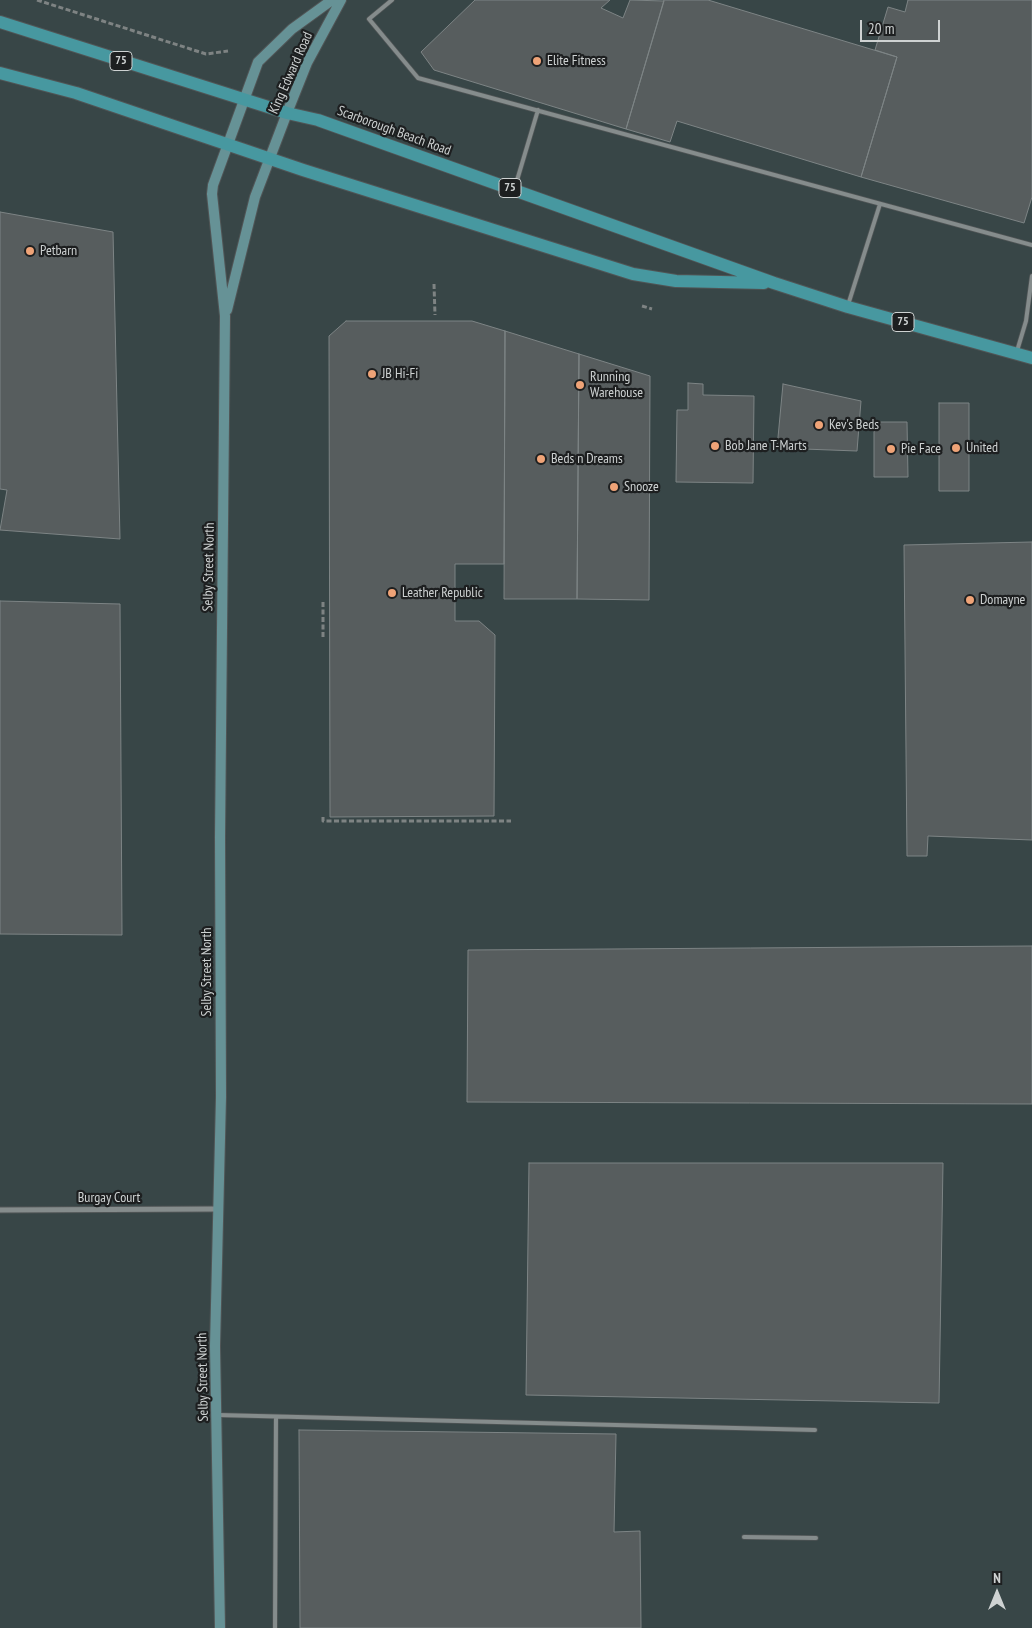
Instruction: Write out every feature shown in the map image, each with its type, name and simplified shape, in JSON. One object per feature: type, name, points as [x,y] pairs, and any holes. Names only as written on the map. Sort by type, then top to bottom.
[{"type":"main road","name":"King Edward Road","points":[[228,145],[258,62],[292,29],[332,0]]},
{"type":"main road","name":"King Edward Road","points":[[271,159],[287,113],[308,63],[341,0]]},
{"type":"main road","name":"Scarborough Beach Road","points":[[0,22],[243,100],[318,120],[774,283],[848,307],[1032,358]]},
{"type":"main road","name":"Scarborough Beach Road","points":[[0,73],[76,93],[271,159],[633,274],[676,281],[774,283]]},
{"type":"main road","name":"Selby Street North","points":[[220,1628],[216,1346],[221,1097],[220,837],[225,316],[212,194],[213,185],[228,145]]},
{"type":"main road","name":"Selby Street North","points":[[225,316],[255,197],[271,159]]},
{"type":"street","name":"Burgay Court","points":[[0,1210],[218,1209]]},
{"type":"lane","points":[[392,0],[369,19],[418,78],[1032,245]]},
{"type":"lane","points":[[514,190],[538,110]]},
{"type":"lane","points":[[848,307],[880,204]]},
{"type":"lane","points":[[1016,354],[1026,321],[1032,276]]},
{"type":"lane","points":[[217,1415],[815,1430]]},
{"type":"lane","points":[[275,1628],[276,1417]]},
{"type":"lane","points":[[744,1537],[816,1538]]},
{"type":"path","points":[[37,0],[206,54],[228,51]]},
{"type":"path","points":[[434,284],[435,315]]},
{"type":"path","points":[[642,306],[652,308]]},
{"type":"path","points":[[323,602],[323,637]]},
{"type":"path","points":[[323,817],[323,821],[511,822]]},
{"type":"shaded area","points":[[0,0],[1032,0],[1032,1628],[0,1628]]},
{"type":"building","name":"Elite Fitness","points":[[475,0],[610,0],[601,8],[623,18],[630,0],[664,1],[626,129],[434,70],[421,52]]},
{"type":"building","points":[[664,0],[708,0],[897,57],[861,177],[677,121],[670,142],[626,129]]},
{"type":"building","points":[[908,0],[1032,0],[1032,197],[1024,223],[861,177],[897,57],[875,50],[888,7],[905,12]]},
{"type":"building","points":[[0,212],[113,232],[120,539],[0,530],[7,490],[0,489]]},
{"type":"building","name":"Leather Republic","points":[[346,321],[472,321],[505,331],[504,564],[455,564],[455,621],[479,621],[495,635],[494,816],[330,817],[329,336]]},
{"type":"building","name":"Beds n Dreams","points":[[505,331],[579,354],[577,599],[504,599]]},
{"type":"building","name":"Snooze","points":[[579,354],[650,376],[649,600],[577,599]]},
{"type":"building","name":"Bob Jane T-Marts","points":[[688,383],[703,384],[703,395],[754,396],[753,483],[676,482],[677,410],[688,410]]},
{"type":"building","name":"Kev's Beds","points":[[783,384],[861,401],[857,451],[777,448]]},
{"type":"building","points":[[939,403],[969,403],[969,491],[939,491]]},
{"type":"building","name":"Pie Face","points":[[874,422],[907,422],[908,477],[874,477]]},
{"type":"building","points":[[1032,542],[1032,840],[928,836],[927,856],[907,856],[904,545]]},
{"type":"building","points":[[0,601],[120,604],[122,935],[0,934]]},
{"type":"building","points":[[1032,946],[1032,1104],[467,1102],[468,950]]},
{"type":"building","points":[[529,1163],[943,1163],[939,1403],[526,1395]]},
{"type":"building","points":[[299,1430],[616,1434],[614,1532],[640,1531],[641,1628],[300,1628]]},
{"type":"place","name":"Elite Fitness","points":[[537,61]]},
{"type":"place","name":"Petbarn","points":[[30,251]]},
{"type":"place","name":"JB Hi-Fi","points":[[372,374]]},
{"type":"place","name":"Running Warehouse","points":[[580,385]]},
{"type":"place","name":"Kev's Beds","points":[[819,425]]},
{"type":"place","name":"Bob Jane T-Marts","points":[[715,446]]},
{"type":"place","name":"United","points":[[956,448]]},
{"type":"place","name":"Pie Face","points":[[891,449]]},
{"type":"place","name":"Beds n Dreams","points":[[541,459]]},
{"type":"place","name":"Snooze","points":[[614,487]]},
{"type":"place","name":"Leather Republic","points":[[392,593]]},
{"type":"place","name":"Domayne","points":[[970,600]]}]
